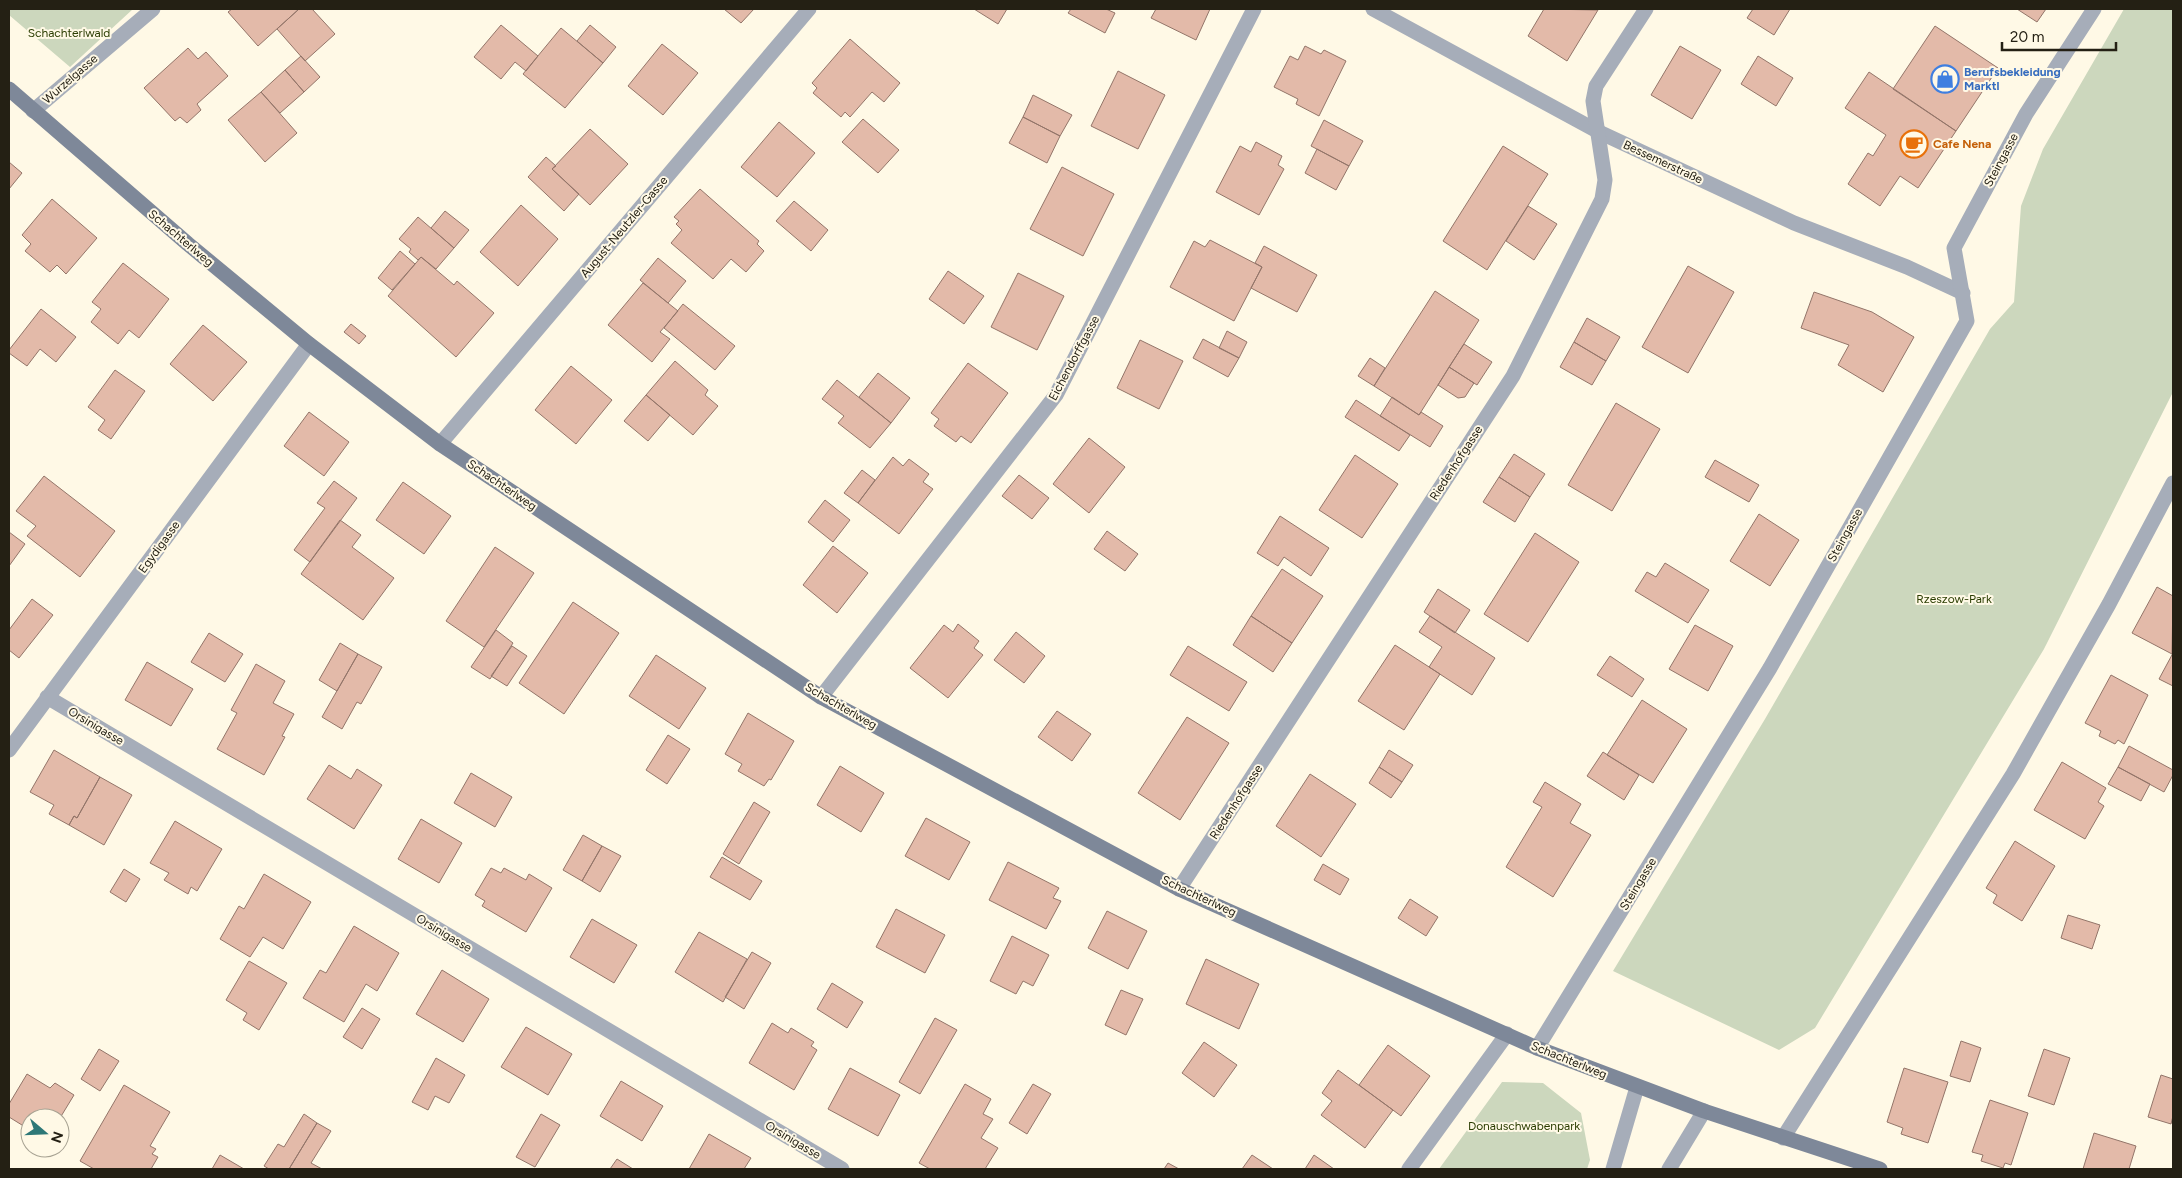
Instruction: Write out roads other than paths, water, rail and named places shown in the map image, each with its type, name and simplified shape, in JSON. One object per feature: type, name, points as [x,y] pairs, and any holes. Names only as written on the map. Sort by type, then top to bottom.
[{"type":"street","name":"Wurzelgasse","points":[[33,111],[153,9]]},
{"type":"street","name":"August-Neutzler-Gasse","points":[[440,444],[809,9]]},
{"type":"street","name":"Eichendorffgasse","points":[[821,697],[1056,395],[1254,9]]},
{"type":"street","name":"Bessemerstraße","points":[[1373,9],[1599,132],[1794,223],[1907,268],[1963,293]]},
{"type":"street","name":"Riedenhofgasse","points":[[1180,889],[1513,376],[1602,199],[1605,180],[1593,101],[1596,86],[1646,9]]},
{"type":"street","name":"Steingasse","points":[[1538,1048],[1770,668],[1966,321],[1963,293],[1954,248],[2026,114],[2094,9]]},
{"type":"street","name":"Schachterlweg","points":[[9,89],[309,344],[440,444],[821,697],[1180,889],[1538,1048],[1704,1111],[1880,1169]]},
{"type":"street","name":"Egydigasse","points":[[9,750],[309,344]]},
{"type":"street","points":[[1783,1138],[2013,774],[2109,604],[2173,484]]},
{"type":"street","name":"Orsinigasse","points":[[47,697],[842,1169]]},
{"type":"street","points":[[1409,1169],[1507,1034]]},
{"type":"street","points":[[1613,1169],[1637,1087]]},
{"type":"street","points":[[1669,1169],[1704,1111]]},
{"type":"place","name":"Berufsbekleidung Marktl","points":[[1945,79]]},
{"type":"place","name":"Cafe Nena","points":[[1914,144]]},
{"type":"park label","name":"Schachterlwald","points":[[69,33]]},
{"type":"park label","name":"Rzeszow-Park","points":[[1954,599]]},
{"type":"park label","name":"Donauschwabenpark","points":[[1524,1126]]}]
